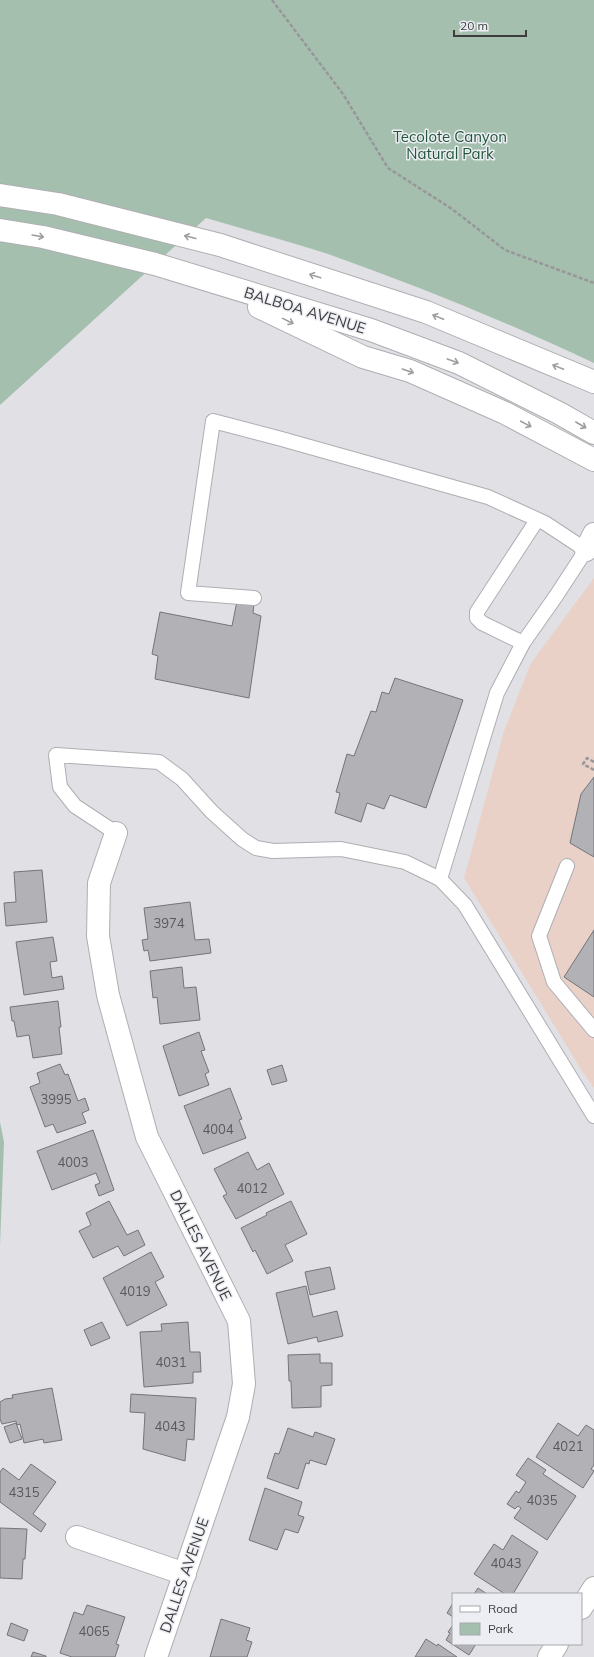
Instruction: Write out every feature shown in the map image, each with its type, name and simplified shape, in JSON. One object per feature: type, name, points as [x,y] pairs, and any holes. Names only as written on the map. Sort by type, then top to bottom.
[{"type":"main road","points":[[0,195],[58,204],[220,245],[426,312],[594,382]]},
{"type":"main road","name":"BALBOA AVENUE","points":[[0,230],[43,237],[190,274],[371,330],[459,363],[559,413],[594,433]]},
{"type":"main road","points":[[190,274],[364,357],[410,372],[506,413],[594,460]]},
{"type":"main road","name":"DALLES AVENUE","points":[[116,833],[99,883],[98,936],[108,995],[148,1137],[239,1321],[244,1384],[238,1417],[156,1657]]},
{"type":"main road","points":[[77,1537],[185,1574]]},
{"type":"main road","points":[[582,1606],[594,1588]]},
{"type":"main road","points":[[549,1657],[556,1645]]},
{"type":"lane","points":[[254,598],[188,593],[212,421],[488,497],[537,520],[591,542],[556,596],[522,643],[497,693],[440,879]]},
{"type":"lane","points":[[522,643],[482,623],[477,618],[477,612],[537,520]]},
{"type":"lane","points":[[116,833],[75,806],[60,787],[56,755],[159,762],[182,779],[212,812],[242,839],[256,848],[273,851],[341,849],[405,862],[440,879],[465,905],[594,1116]]},
{"type":"lane","points":[[567,866],[539,936],[554,982],[594,1030]]},
{"type":"path","points":[[272,0],[343,94],[388,168],[452,209],[505,250],[594,283]]},
{"type":"path","points":[[594,762],[587,758],[583,764],[594,770]]},
{"type":"shaded area","points":[[594,578],[594,1088],[582,1071],[464,878],[504,731],[531,663]]},
{"type":"green space","name":"Tecolote Canyon Natural Park","points":[[0,0],[594,0],[594,363],[495,319],[362,266],[313,249],[206,218],[0,405]]},
{"type":"green space","points":[[0,1122],[4,1142],[0,1246]]},
{"type":"building","points":[[237,601],[254,604],[253,613],[261,616],[249,698],[155,679],[158,656],[152,654],[160,612],[232,626]]},
{"type":"building","points":[[395,678],[463,700],[426,808],[390,795],[384,809],[367,803],[361,822],[335,813],[340,793],[336,792],[347,754],[354,756],[371,711],[376,712],[382,692],[389,694]]},
{"type":"building","points":[[594,777],[594,857],[570,843],[581,794]]},
{"type":"building","points":[[42,870],[47,922],[6,926],[4,903],[16,902],[14,872]]},
{"type":"building","points":[[190,902],[195,940],[209,939],[211,953],[150,961],[148,950],[144,951],[142,940],[148,939],[144,908]]},
{"type":"building","points":[[594,930],[594,997],[564,977]]},
{"type":"building","points":[[53,937],[57,961],[50,962],[52,978],[62,976],[64,989],[24,995],[16,942]]},
{"type":"building","points":[[182,967],[184,988],[196,987],[200,1020],[160,1024],[157,997],[153,998],[150,971]]},
{"type":"building","points":[[58,1001],[62,1054],[33,1058],[29,1035],[17,1037],[14,1021],[12,1021],[10,1007]]},
{"type":"building","points":[[199,1032],[205,1050],[201,1051],[209,1072],[205,1074],[209,1085],[179,1096],[163,1046]]},
{"type":"building","points":[[60,1064],[65,1075],[68,1074],[78,1101],[85,1098],[89,1110],[82,1113],[86,1123],[57,1133],[53,1124],[45,1127],[30,1087],[40,1083],[37,1073]]},
{"type":"building","points":[[282,1065],[287,1081],[272,1085],[267,1070]]},
{"type":"building","points":[[230,1088],[242,1119],[239,1120],[246,1138],[203,1154],[184,1106]]},
{"type":"building","points":[[93,1130],[114,1190],[99,1196],[95,1185],[100,1183],[96,1173],[52,1190],[37,1151]]},
{"type":"building","points":[[248,1152],[257,1170],[269,1163],[284,1194],[236,1219],[223,1196],[227,1194],[214,1169]]},
{"type":"building","points":[[109,1201],[127,1235],[138,1230],[145,1245],[124,1256],[118,1246],[93,1258],[79,1231],[91,1225],[86,1213]]},
{"type":"building","points":[[291,1201],[307,1234],[285,1245],[293,1261],[267,1274],[255,1250],[253,1252],[241,1228],[267,1215],[266,1213]]},
{"type":"building","points":[[151,1252],[164,1277],[155,1282],[167,1305],[127,1326],[103,1278]]},
{"type":"building","points":[[330,1267],[335,1289],[310,1295],[305,1272]]},
{"type":"building","points":[[306,1286],[313,1317],[337,1311],[343,1336],[318,1342],[317,1337],[288,1344],[276,1293]]},
{"type":"building","points":[[102,1322],[110,1338],[91,1346],[84,1330]]},
{"type":"building","points":[[188,1322],[190,1352],[200,1352],[201,1372],[193,1372],[193,1383],[144,1387],[140,1332],[162,1331],[161,1324]]},
{"type":"building","points":[[320,1354],[320,1363],[332,1363],[332,1385],[321,1386],[321,1407],[292,1408],[288,1355]]},
{"type":"building","points":[[52,1388],[62,1440],[44,1443],[43,1439],[24,1443],[20,1424],[17,1425],[16,1421],[2,1424],[0,1419],[0,1402],[5,1399],[13,1398],[12,1395]]},
{"type":"building","points":[[131,1394],[196,1398],[194,1440],[187,1439],[185,1461],[143,1449],[145,1413],[130,1412]]},
{"type":"building","points":[[16,1423],[22,1439],[10,1443],[4,1427]]},
{"type":"building","points":[[558,1423],[578,1436],[586,1425],[594,1430],[594,1465],[591,1469],[594,1471],[583,1488],[536,1457]]},
{"type":"building","points":[[288,1428],[313,1437],[315,1432],[335,1439],[326,1465],[310,1460],[309,1464],[306,1463],[298,1489],[267,1478],[275,1453],[279,1454]]},
{"type":"building","points":[[528,1458],[546,1470],[543,1474],[576,1496],[547,1540],[514,1518],[521,1508],[518,1506],[515,1509],[507,1504],[516,1491],[519,1493],[526,1482],[516,1475]]},
{"type":"building","points":[[31,1464],[56,1482],[33,1514],[46,1524],[41,1532],[0,1502],[0,1472],[3,1468],[19,1480]]},
{"type":"building","points":[[265,1488],[302,1502],[298,1515],[304,1517],[298,1533],[285,1529],[277,1550],[249,1540]]},
{"type":"building","points":[[0,1528],[27,1529],[22,1579],[0,1578]]},
{"type":"building","points":[[512,1535],[538,1552],[514,1593],[503,1593],[474,1574],[494,1544],[503,1550]]},
{"type":"building","points":[[478,1588],[486,1593],[475,1593]]},
{"type":"building","points":[[87,1605],[125,1617],[116,1644],[119,1645],[115,1657],[72,1657],[60,1653],[74,1612],[83,1615]]},
{"type":"building","points":[[452,1605],[452,1616],[447,1613]]},
{"type":"building","points":[[221,1619],[250,1628],[246,1640],[252,1642],[247,1657],[210,1657]]},
{"type":"building","points":[[11,1623],[28,1630],[24,1641],[7,1635]]},
{"type":"building","points":[[452,1626],[452,1644],[446,1640],[450,1633],[448,1632]]},
{"type":"building","points":[[426,1639],[437,1646],[438,1644],[457,1657],[415,1657]]},
{"type":"building","points":[[454,1645],[475,1645],[469,1655]]},
{"type":"building","points":[[33,1652],[46,1656],[46,1657],[31,1657]]}]
